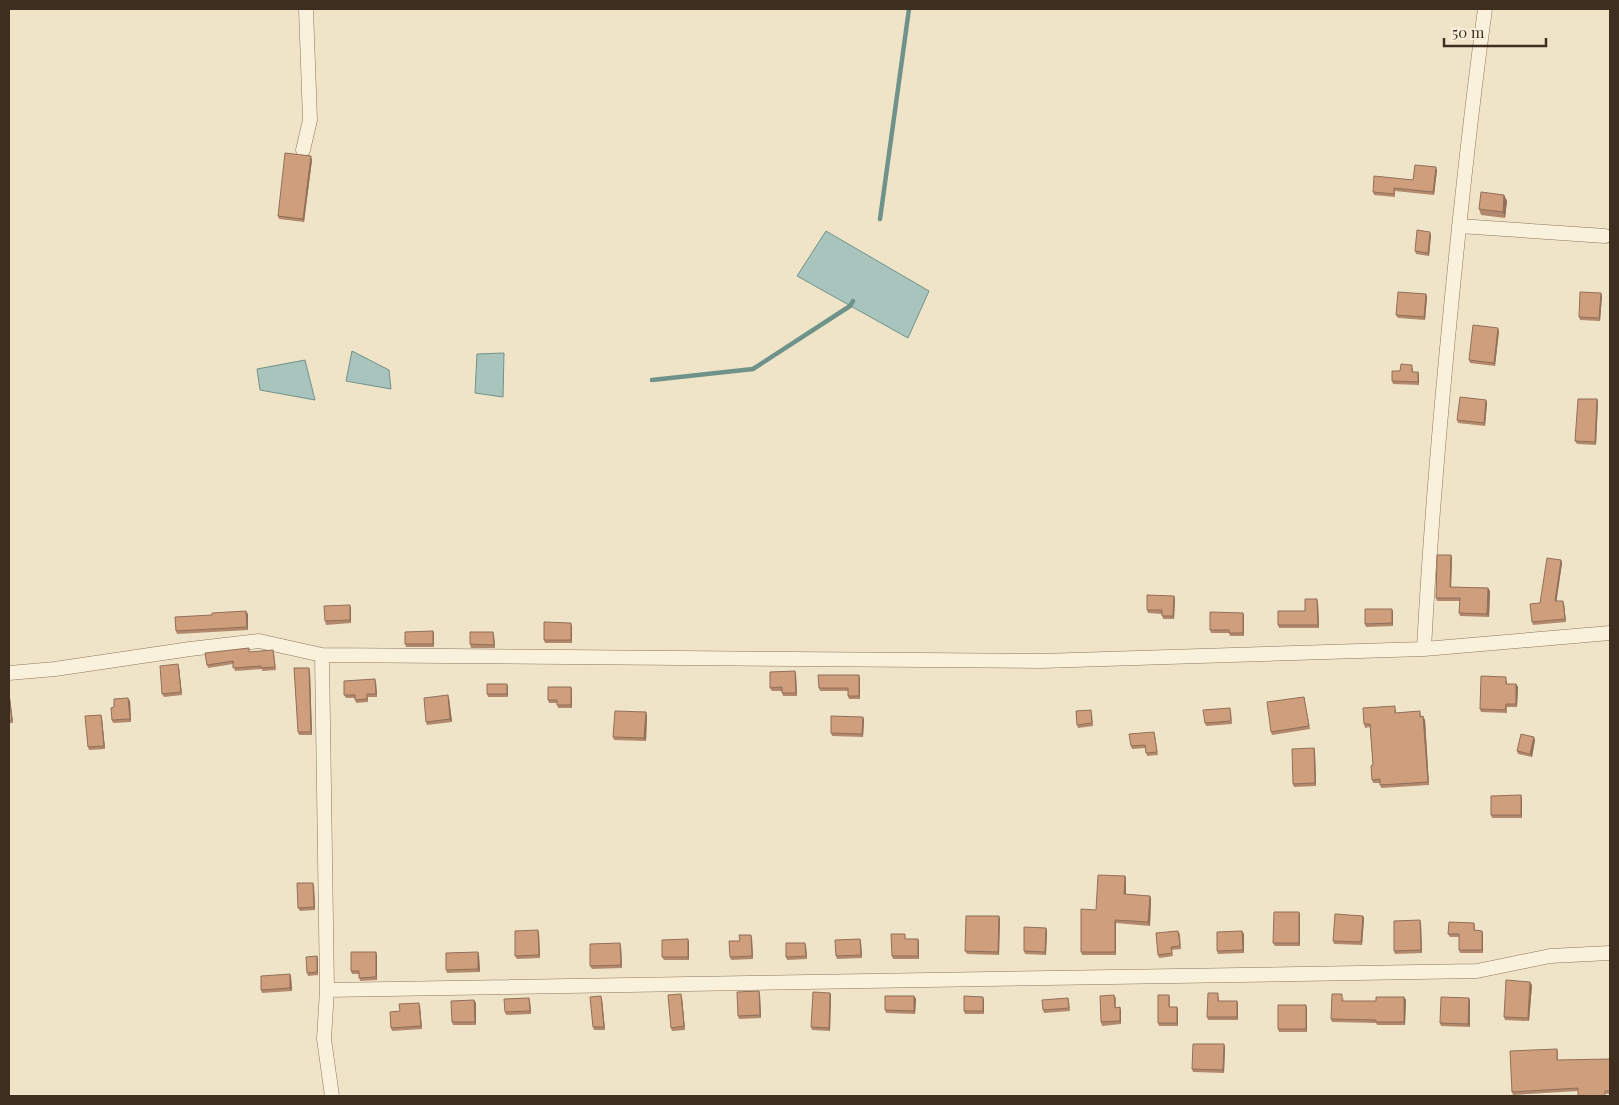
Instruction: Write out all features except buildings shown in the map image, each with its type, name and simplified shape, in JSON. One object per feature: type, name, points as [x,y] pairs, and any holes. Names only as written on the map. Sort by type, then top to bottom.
[{"type":"street","points":[[303,150],[310,120],[306,9]]},
{"type":"street","points":[[1424,649],[1429,547],[1459,226],[1472,98],[1485,9]]},
{"type":"street","points":[[1459,226],[1605,236]]},
{"type":"street","points":[[9,673],[55,669],[259,641],[322,655],[1041,661],[1424,649],[1610,634]]},
{"type":"street","points":[[322,655],[327,990],[324,1038],[332,1096]]},
{"type":"street","points":[[327,990],[1477,971],[1550,956],[1610,953]]},
{"type":"water","points":[[826,231],[929,291],[908,338],[797,276]]},
{"type":"water","points":[[352,351],[389,370],[391,389],[346,381]]},
{"type":"water","points":[[504,353],[503,397],[475,393],[477,354]]},
{"type":"water","points":[[305,360],[315,400],[260,390],[257,369]]},
{"type":"waterway","points":[[880,219],[909,9]]},
{"type":"waterway","points":[[652,380],[753,369],[850,306],[853,301]]}]
